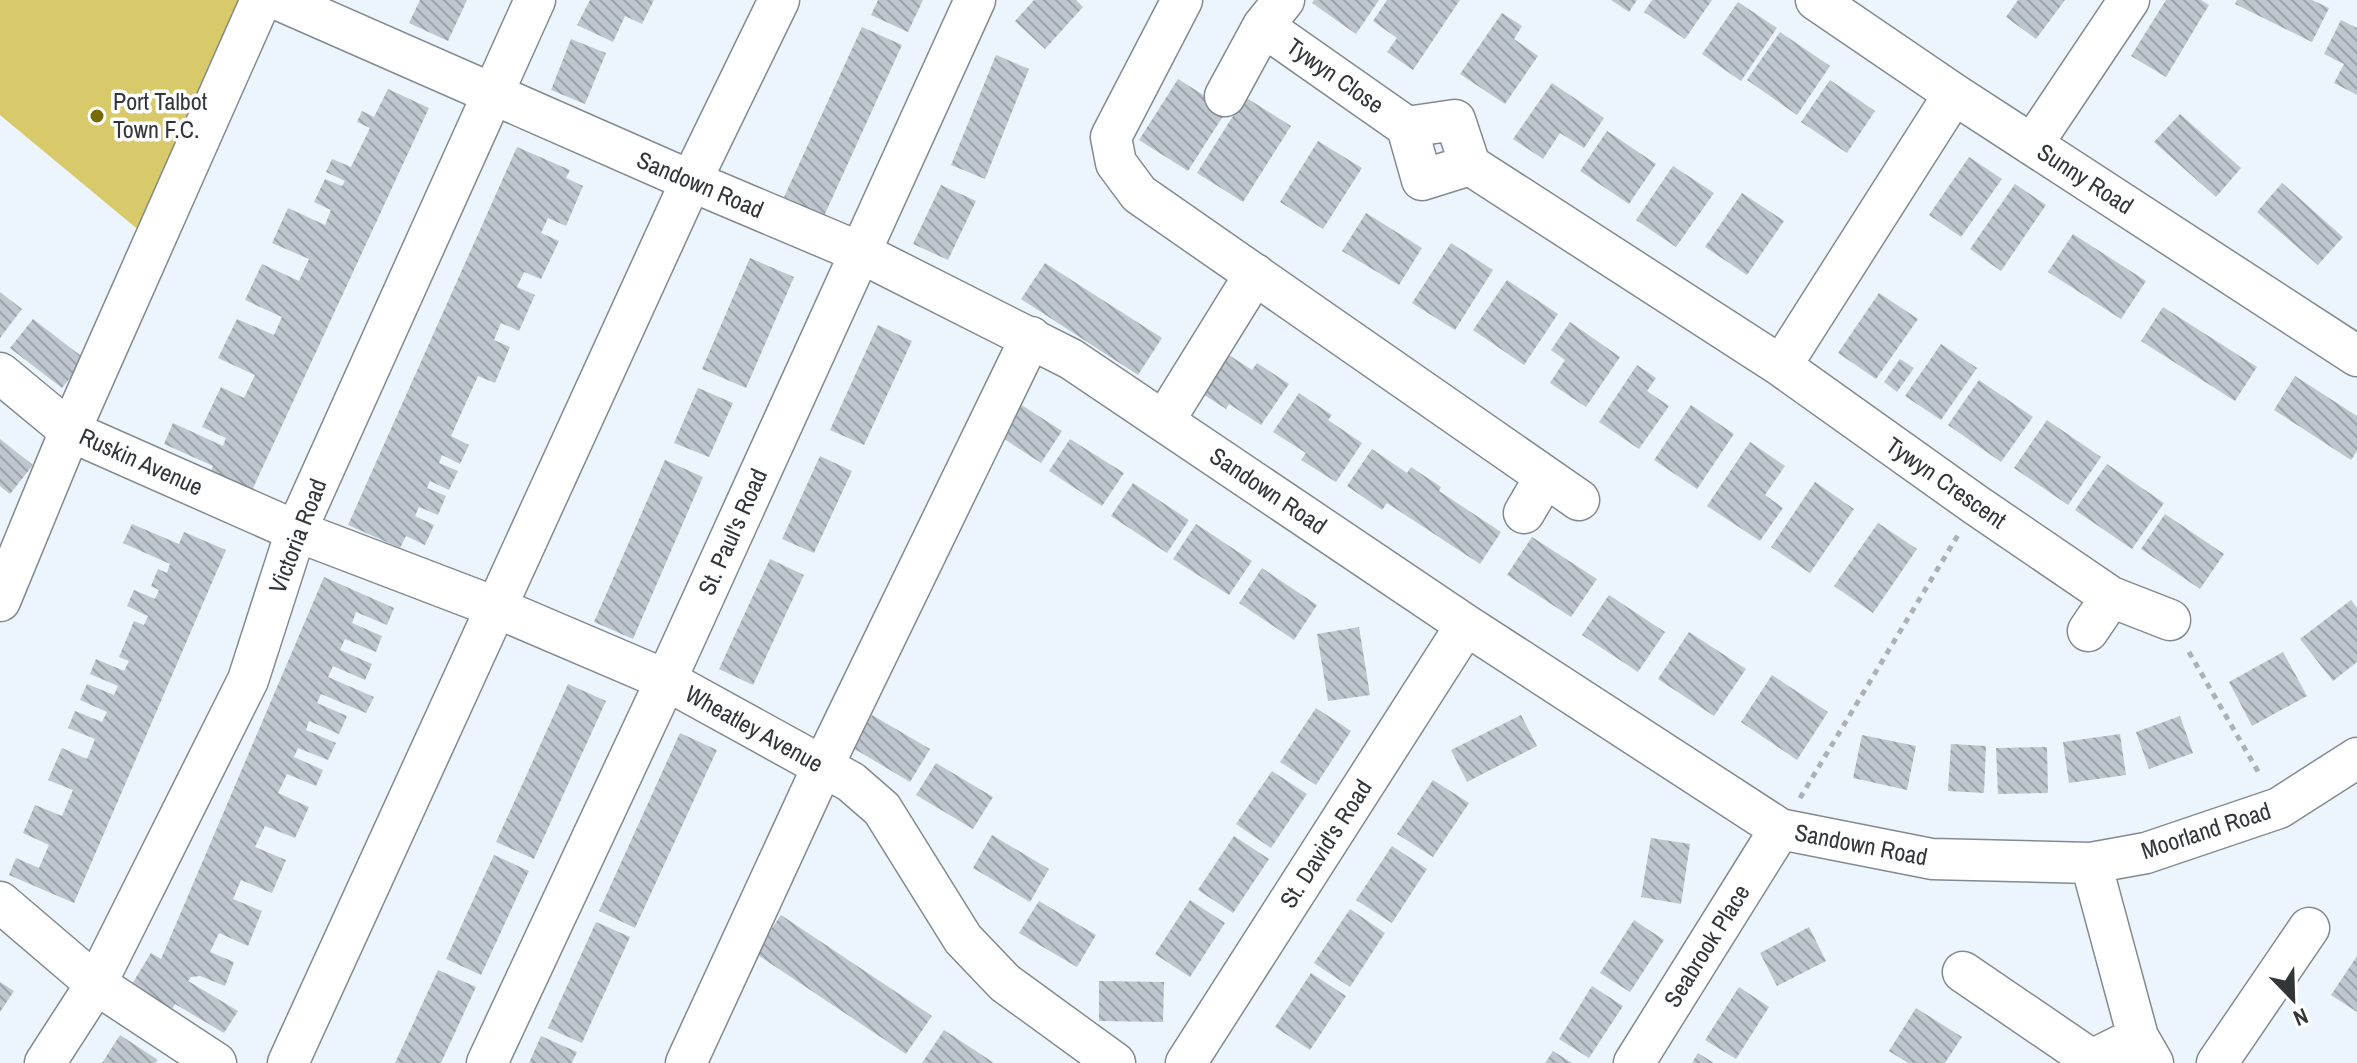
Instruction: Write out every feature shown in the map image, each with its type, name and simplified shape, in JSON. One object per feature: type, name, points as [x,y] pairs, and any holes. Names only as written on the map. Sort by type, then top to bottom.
[{"type":"street","points":[[1,596],[70,431],[261,0]]},
{"type":"street","name":"Sandown Road","points":[[279,0],[859,252],[1071,359],[1466,625],[1780,829],[1932,859],[2091,863]]},
{"type":"street","name":"Victoria Road","points":[[45,1063],[96,984],[248,680],[296,531],[535,0]]},
{"type":"street","points":[[288,1063],[691,181],[779,0]]},
{"type":"street","name":"St. Paul's Road","points":[[487,1063],[666,680],[975,0]]},
{"type":"street","points":[[1182,0],[1111,137],[1116,163],[1139,194],[1579,500]]},
{"type":"street","name":"Sunny Road","points":[[1816,0],[1954,94],[2357,356]]},
{"type":"street","points":[[2032,145],[2129,0]]},
{"type":"street","name":"Tywyn Close","points":[[1225,96],[1274,13],[1407,127]]},
{"type":"street","points":[[1781,366],[1954,94]]},
{"type":"street","name":"Tywyn Crescent","points":[[1407,127],[1455,120],[1470,165],[1781,366],[2111,597],[2170,620]]},
{"type":"street","points":[[1164,421],[1255,274]]},
{"type":"street","points":[[686,1063],[822,768],[1031,337]]},
{"type":"street","name":"Ruskin Avenue","points":[[0,373],[70,431],[296,531]]},
{"type":"street","points":[[1524,513],[1545,477]]},
{"type":"street","name":"Wheatley Avenue","points":[[296,531],[495,607],[666,680],[851,782],[882,809],[963,939],[1005,983],[1115,1063]]},
{"type":"street","points":[[2088,631],[2111,597]]},
{"type":"street","name":"St. David's Road","points":[[1186,1063],[1466,625]]},
{"type":"street","name":"Moorland Road","points":[[2091,863],[2146,853],[2279,808],[2357,758]]},
{"type":"street","name":"Seabrook Place","points":[[1634,1063],[1780,829]]},
{"type":"street","points":[[1963,972],[2092,1060],[2145,1050],[2091,863]]},
{"type":"street","points":[[0,902],[96,984],[216,1063]]},
{"type":"street","points":[[2217,1063],[2309,928]]},
{"type":"path","points":[[1780,829],[1976,505]]},
{"type":"path","points":[[2170,620],[2279,808]]},
{"type":"shaded area","name":"Port Talbot Town F.C.","points":[[0,0],[245,0],[141,232],[0,115]]},
{"type":"building","points":[[420,0],[467,0],[448,41],[409,23]]},
{"type":"building","points":[[590,0],[654,0],[642,24],[625,16],[613,42],[577,25]]},
{"type":"building","points":[[878,0],[923,0],[908,32],[871,15]]},
{"type":"building","points":[[1034,0],[1076,0],[1083,7],[1045,49],[1015,21]]},
{"type":"building","points":[[1314,0],[1379,0],[1356,34],[1312,3]]},
{"type":"building","points":[[1387,0],[1460,0],[1413,70],[1387,52],[1397,38],[1373,21]]},
{"type":"building","points":[[1611,0],[1637,0],[1629,12]]},
{"type":"building","points":[[1652,0],[1712,0],[1685,39],[1644,12]]},
{"type":"building","points":[[2018,0],[2065,0],[2036,39],[2006,17]]},
{"type":"building","points":[[2166,0],[2201,0],[2209,5],[2166,77],[2131,56]]},
{"type":"building","points":[[2237,0],[2312,0],[2329,8],[2312,42],[2235,4]]},
{"type":"building","points":[[1738,2],[1777,28],[1741,81],[1702,54]]},
{"type":"building","points":[[1502,13],[1522,26],[1514,39],[1538,56],[1505,104],[1460,74]]},
{"type":"building","points":[[2341,20],[2357,28],[2357,95],[2334,83],[2344,64],[2324,54]]},
{"type":"building","points":[[862,27],[902,45],[824,216],[784,197]]},
{"type":"building","points":[[1780,32],[1830,66],[1797,115],[1747,80]]},
{"type":"building","points":[[571,39],[606,53],[585,104],[551,90]]},
{"type":"building","points":[[996,55],[1029,69],[985,179],[951,165]]},
{"type":"building","points":[[1178,79],[1227,110],[1188,171],[1139,140]]},
{"type":"building","points":[[1830,80],[1875,111],[1847,153],[1801,122]]},
{"type":"building","points":[[1552,83],[1604,118],[1584,148],[1560,133],[1543,159],[1513,139]]},
{"type":"building","points":[[388,89],[429,108],[248,499],[207,480],[213,466],[164,444],[173,423],[223,446],[226,438],[202,427],[221,387],[244,398],[255,375],[218,358],[237,319],[274,335],[282,317],[245,300],[262,264],[299,281],[309,259],[272,243],[288,208],[325,225],[331,210],[314,202],[325,179],[342,186],[345,181],[326,172],[332,159],[351,167],[370,128],[357,122],[362,111],[374,117]]},
{"type":"building","points":[[1245,97],[1291,126],[1243,202],[1197,173]]},
{"type":"building","points":[[2180,114],[2241,168],[2216,197],[2154,142]]},
{"type":"building","points":[[1607,131],[1656,164],[1629,204],[1580,171]]},
{"type":"building","points":[[1318,141],[1362,168],[1323,229],[1280,202]]},
{"type":"building","points":[[517,147],[570,170],[566,178],[583,186],[566,226],[548,218],[541,233],[559,241],[541,279],[524,272],[517,287],[535,295],[519,331],[501,323],[494,340],[510,347],[495,383],[478,376],[451,436],[469,445],[460,464],[442,455],[439,463],[458,471],[449,490],[430,481],[427,488],[446,496],[438,515],[419,507],[415,516],[434,525],[425,545],[406,536],[400,548],[348,525]]},
{"type":"building","points":[[1969,157],[2002,179],[1961,237],[1929,215]]},
{"type":"building","points":[[1673,166],[1714,193],[1676,247],[1636,220]]},
{"type":"building","points":[[2282,183],[2343,237],[2318,265],[2257,212]]},
{"type":"building","points":[[2015,184],[2046,205],[2001,271],[1970,249]]},
{"type":"building","points":[[941,185],[976,201],[948,260],[913,244]]},
{"type":"building","points":[[1742,193],[1784,221],[1747,275],[1705,247]]},
{"type":"building","points":[[1366,213],[1422,248],[1399,285],[1342,251]]},
{"type":"building","points":[[2073,234],[2146,281],[2121,319],[2048,272]]},
{"type":"building","points":[[1451,243],[1493,270],[1455,330],[1412,303]]},
{"type":"building","points":[[750,258],[794,277],[746,388],[702,369]]},
{"type":"building","points":[[1045,263],[1162,338],[1138,375],[1021,299]]},
{"type":"building","points":[[1507,280],[1558,314],[1524,365],[1473,330]]},
{"type":"building","points":[[0,292],[22,309],[0,338]]},
{"type":"building","points":[[1879,293],[1918,319],[1876,379],[1838,353]]},
{"type":"building","points":[[2163,307],[2257,367],[2235,401],[2141,341]]},
{"type":"building","points":[[33,319],[85,359],[62,388],[10,348]]},
{"type":"building","points":[[1570,322],[1620,357],[1586,407],[1550,383],[1565,360],[1551,350]]},
{"type":"building","points":[[878,325],[912,341],[864,445],[830,430]]},
{"type":"building","points":[[1941,344],[1977,368],[1941,420],[1905,396]]},
{"type":"building","points":[[1218,348],[1252,370],[1257,363],[1289,384],[1261,425],[1229,404],[1226,409],[1192,387]]},
{"type":"building","points":[[1900,359],[1914,368],[1897,392],[1884,382]]},
{"type":"building","points":[[1637,365],[1656,378],[1647,391],[1669,406],[1639,449],[1599,422]]},
{"type":"building","points":[[2295,376],[2357,416],[2357,451],[2351,460],[2274,410]]},
{"type":"building","points":[[1979,380],[2033,417],[2001,462],[1948,425]]},
{"type":"building","points":[[698,388],[733,403],[709,457],[674,443]]},
{"type":"building","points":[[1299,393],[1332,415],[1328,420],[1362,443],[1336,482],[1301,460],[1306,453],[1273,432]]},
{"type":"building","points":[[1009,397],[1062,431],[1041,463],[989,429]]},
{"type":"building","points":[[1691,405],[1734,434],[1697,489],[1654,460]]},
{"type":"building","points":[[2047,420],[2101,457],[2068,505],[2014,468]]},
{"type":"building","points":[[0,439],[33,465],[10,494],[0,486]]},
{"type":"building","points":[[1070,439],[1124,473],[1102,506],[1049,471]]},
{"type":"building","points":[[1750,442],[1785,466],[1765,495],[1783,508],[1760,541],[1707,506]]},
{"type":"building","points":[[1372,449],[1407,473],[1411,467],[1441,487],[1439,491],[1501,532],[1480,564],[1387,503],[1382,510],[1347,486]]},
{"type":"building","points":[[820,456],[852,471],[814,553],[782,539]]},
{"type":"building","points":[[665,460],[703,477],[633,639],[594,622]]},
{"type":"building","points":[[2107,464],[2164,503],[2132,549],[2075,510]]},
{"type":"building","points":[[1815,482],[1854,509],[1810,573],[1771,547]]},
{"type":"building","points":[[1133,483],[1189,520],[1167,553],[1111,516]]},
{"type":"building","points":[[2165,514],[2224,554],[2200,589],[2141,549]]},
{"type":"building","points":[[1878,523],[1917,549],[1873,613],[1834,586]]},
{"type":"building","points":[[132,524],[179,544],[184,532],[226,550],[74,903],[9,875],[16,858],[39,868],[49,845],[23,833],[35,805],[62,816],[73,790],[48,780],[62,748],[87,759],[95,739],[68,728],[75,711],[102,722],[107,712],[80,700],[87,684],[114,695],[118,686],[90,674],[96,659],[124,671],[129,661],[119,657],[134,621],[144,625],[148,616],[127,606],[134,590],[155,599],[159,590],[151,586],[158,569],[167,573],[170,564],[123,543]]},
{"type":"building","points":[[1196,524],[1252,561],[1229,595],[1173,559]]},
{"type":"building","points":[[1532,537],[1597,579],[1571,617],[1507,575]]},
{"type":"building","points":[[770,559],[804,575],[753,685],[719,669]]},
{"type":"building","points":[[1262,568],[1317,605],[1294,640],[1239,603]]},
{"type":"building","points":[[324,577],[394,608],[387,625],[356,612],[352,623],[382,636],[376,652],[345,639],[340,650],[372,664],[365,680],[333,666],[328,677],[374,697],[366,713],[321,694],[317,703],[347,716],[339,734],[309,721],[306,730],[336,743],[328,760],[298,748],[294,757],[323,770],[316,786],[287,774],[278,793],[309,807],[295,838],[265,826],[255,847],[286,860],[272,893],[241,880],[233,899],[262,911],[248,946],[219,933],[210,952],[234,962],[225,986],[200,976],[191,977],[188,981],[238,1011],[224,1033],[175,1004],[172,1009],[132,984],[151,953],[161,959]]},
{"type":"building","points":[[1609,595],[1665,632],[1638,672],[1582,635]]},
{"type":"building","points":[[2351,600],[2357,608],[2357,662],[2333,681],[2300,639]]},
{"type":"building","points":[[1359,627],[1370,695],[1328,701],[1317,634]]},
{"type":"building","points":[[1689,632],[1746,669],[1714,716],[1658,679]]},
{"type":"building","points":[[2283,652],[2307,696],[2252,726],[2229,682]]},
{"type":"building","points":[[1772,675],[1828,712],[1797,760],[1741,722]]},
{"type":"building","points":[[568,684],[606,701],[534,859],[496,842]]},
{"type":"building","points":[[1316,708],[1351,731],[1316,785],[1280,762]]},
{"type":"building","points":[[872,715],[930,749],[910,782],[853,748]]},
{"type":"building","points":[[1521,715],[1537,746],[1467,782],[1451,750]]},
{"type":"building","points":[[2180,716],[2193,753],[2149,769],[2136,732]]},
{"type":"building","points":[[680,733],[717,750],[635,928],[599,911]]},
{"type":"building","points":[[2120,734],[2126,775],[2069,783],[2063,742]]},
{"type":"building","points":[[1862,735],[1916,746],[1907,790],[1853,778]]},
{"type":"building","points":[[1951,744],[1986,746],[1984,793],[1948,791]]},
{"type":"building","points":[[2047,747],[2048,793],[1998,794],[1996,748]]},
{"type":"building","points":[[936,763],[993,797],[973,829],[916,795]]},
{"type":"building","points":[[1272,771],[1307,794],[1271,848],[1236,824]]},
{"type":"building","points":[[1433,780],[1469,803],[1433,857],[1397,834]]},
{"type":"building","points":[[992,835],[1049,869],[1030,902],[973,868]]},
{"type":"building","points":[[1234,836],[1269,859],[1233,913],[1198,890]]},
{"type":"building","points":[[1651,838],[1690,844],[1681,904],[1641,897]]},
{"type":"building","points":[[1392,846],[1427,869],[1392,923],[1356,900]]},
{"type":"building","points":[[494,855],[529,871],[481,975],[446,959]]},
{"type":"building","points":[[1190,900],[1225,923],[1190,977],[1155,954]]},
{"type":"building","points":[[1039,901],[1096,935],[1077,967],[1019,933]]},
{"type":"building","points":[[1350,909],[1385,933],[1350,987],[1314,963]]},
{"type":"building","points":[[781,915],[932,1016],[906,1054],[755,953]]},
{"type":"building","points":[[1634,920],[1664,940],[1630,992],[1600,973]]},
{"type":"building","points":[[596,922],[630,937],[582,1043],[548,1028]]},
{"type":"building","points":[[1809,927],[1826,961],[1777,986],[1760,953]]},
{"type":"building","points":[[2357,956],[2357,1012],[2331,995]]},
{"type":"building","points":[[438,970],[476,987],[441,1063],[395,1063]]},
{"type":"building","points":[[1311,973],[1346,996],[1310,1050],[1275,1027]]},
{"type":"building","points":[[1099,981],[1164,982],[1163,1022],[1099,1021]]},
{"type":"building","points":[[0,982],[14,991],[0,1012]]},
{"type":"building","points":[[1592,986],[1623,1006],[1589,1058],[1559,1039]]},
{"type":"building","points":[[1739,987],[1769,1007],[1736,1059],[1705,1040]]},
{"type":"building","points":[[1916,1008],[1962,1037],[1945,1063],[1908,1063],[1889,1051]]},
{"type":"building","points":[[944,1030],[994,1063],[922,1063]]},
{"type":"building","points":[[120,1035],[158,1060],[155,1063],[102,1063]]},
{"type":"building","points":[[541,1036],[577,1052],[572,1063],[529,1063]]},
{"type":"building","points":[[1553,1051],[1572,1063],[1545,1063]]},
{"type":"building","points":[[1698,1053],[1714,1063],[1692,1063]]},
{"type":"place","name":"Port Talbot Town F.C.","points":[[97,116]]}]
